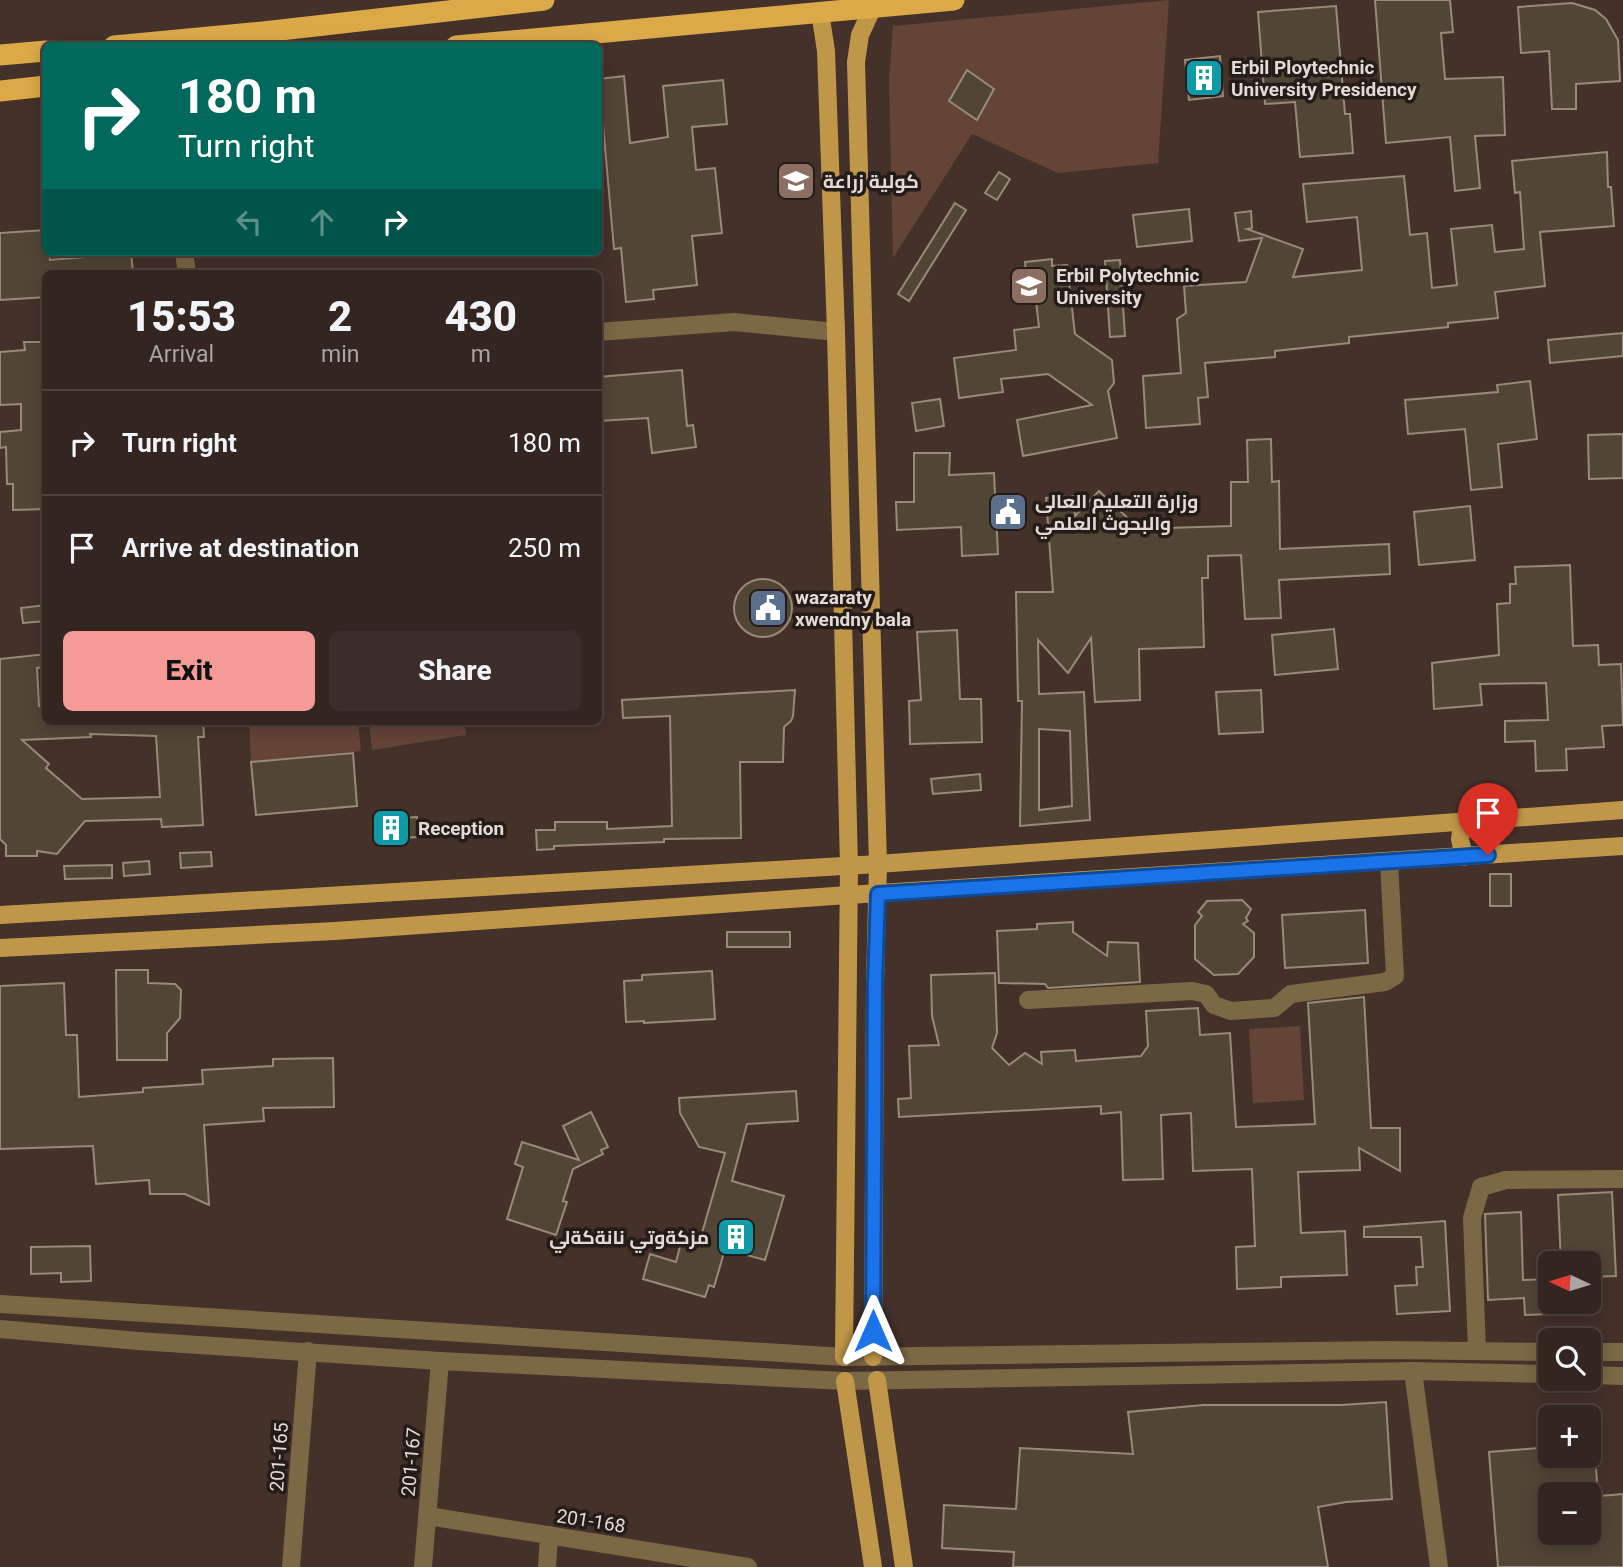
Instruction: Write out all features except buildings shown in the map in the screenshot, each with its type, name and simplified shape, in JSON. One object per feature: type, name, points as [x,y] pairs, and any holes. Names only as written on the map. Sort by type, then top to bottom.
[{"type":"highway","points":[[157,42],[544,0]]},
{"type":"highway","points":[[499,42],[954,0]]},
{"type":"highway","points":[[0,55],[42,51]]},
{"type":"highway","points":[[0,91],[42,86]]},
{"type":"main road","points":[[872,9],[857,49],[878,864],[873,1357]]},
{"type":"main road","points":[[820,12],[826,51],[836,332],[835,394],[849,866],[844,1357]]},
{"type":"main road","points":[[826,51],[840,45],[857,49]]},
{"type":"main road","points":[[835,394],[854,396],[865,389]]},
{"type":"main road","points":[[837,435],[851,429],[867,432]]},
{"type":"main road","points":[[0,915],[849,866],[1623,810]]},
{"type":"main road","points":[[1463,820],[1460,839],[1464,857]]},
{"type":"main road","points":[[0,948],[335,931],[848,895],[1623,846]]},
{"type":"main road","points":[[844,1333],[850,1343],[862,1344],[871,1337],[873,1331]]},
{"type":"main road","points":[[877,1380],[904,1567]]},
{"type":"main road","points":[[845,1381],[873,1567]]},
{"type":"main road","points":[[849,1408],[855,1395],[862,1392],[869,1392],[880,1402]]},
{"type":"street","points":[[602,332],[734,322],[836,332]]},
{"type":"street","points":[[1028,1000],[1192,990],[1206,995],[1214,1005],[1231,1011],[1274,1008],[1291,994],[1385,982],[1395,976],[1389,862]]},
{"type":"street","points":[[1477,1351],[1472,1218],[1481,1187],[1506,1180],[1623,1179]]},
{"type":"street","points":[[0,1304],[844,1357],[1538,1352]]},
{"type":"street","points":[[0,1328],[138,1341],[440,1361],[845,1381],[1413,1371],[1538,1374]]},
{"type":"street","name":"201-165","points":[[291,1567],[308,1351]]},
{"type":"street","points":[[1601,1352],[1623,1352]]},
{"type":"street","name":"201-167","points":[[424,1567],[440,1361]]},
{"type":"street","points":[[1413,1371],[1439,1567]]},
{"type":"street","points":[[1601,1375],[1623,1376]]},
{"type":"street","name":"201-168","points":[[428,1516],[549,1535],[676,1561],[748,1567]]},
{"type":"street","points":[[547,1567],[549,1535]]},
{"type":"shaded area","points":[[1169,0],[1158,163],[1058,173],[972,134],[893,258],[889,80],[893,26]]},
{"type":"shaded area","points":[[249,725],[358,725],[361,751],[251,762]]},
{"type":"shaded area","points":[[369,725],[465,725],[466,735],[372,750]]},
{"type":"shaded area","points":[[1300,1026],[1304,1100],[1253,1103],[1249,1029]]},
{"type":"place","name":"Erbil Ploytechnic University Presidency","points":[[1204,78]]},
{"type":"place","name":"كولية زراعة","points":[[796,181]]},
{"type":"place","name":"Erbil Polytechnic University","points":[[1029,286]]},
{"type":"place","name":"وزارة التعليم العالى والبحوث العلمي","points":[[1008,512]]},
{"type":"place","name":"wazaraty xwendny bala","points":[[768,608]]},
{"type":"place","name":"Reception","points":[[391,828]]},
{"type":"place","name":"مزكةوتي نانةكةلي","points":[[736,1237]]},
{"type":"route","points":[[873,1331],[878,894],[1488,855]]}]
